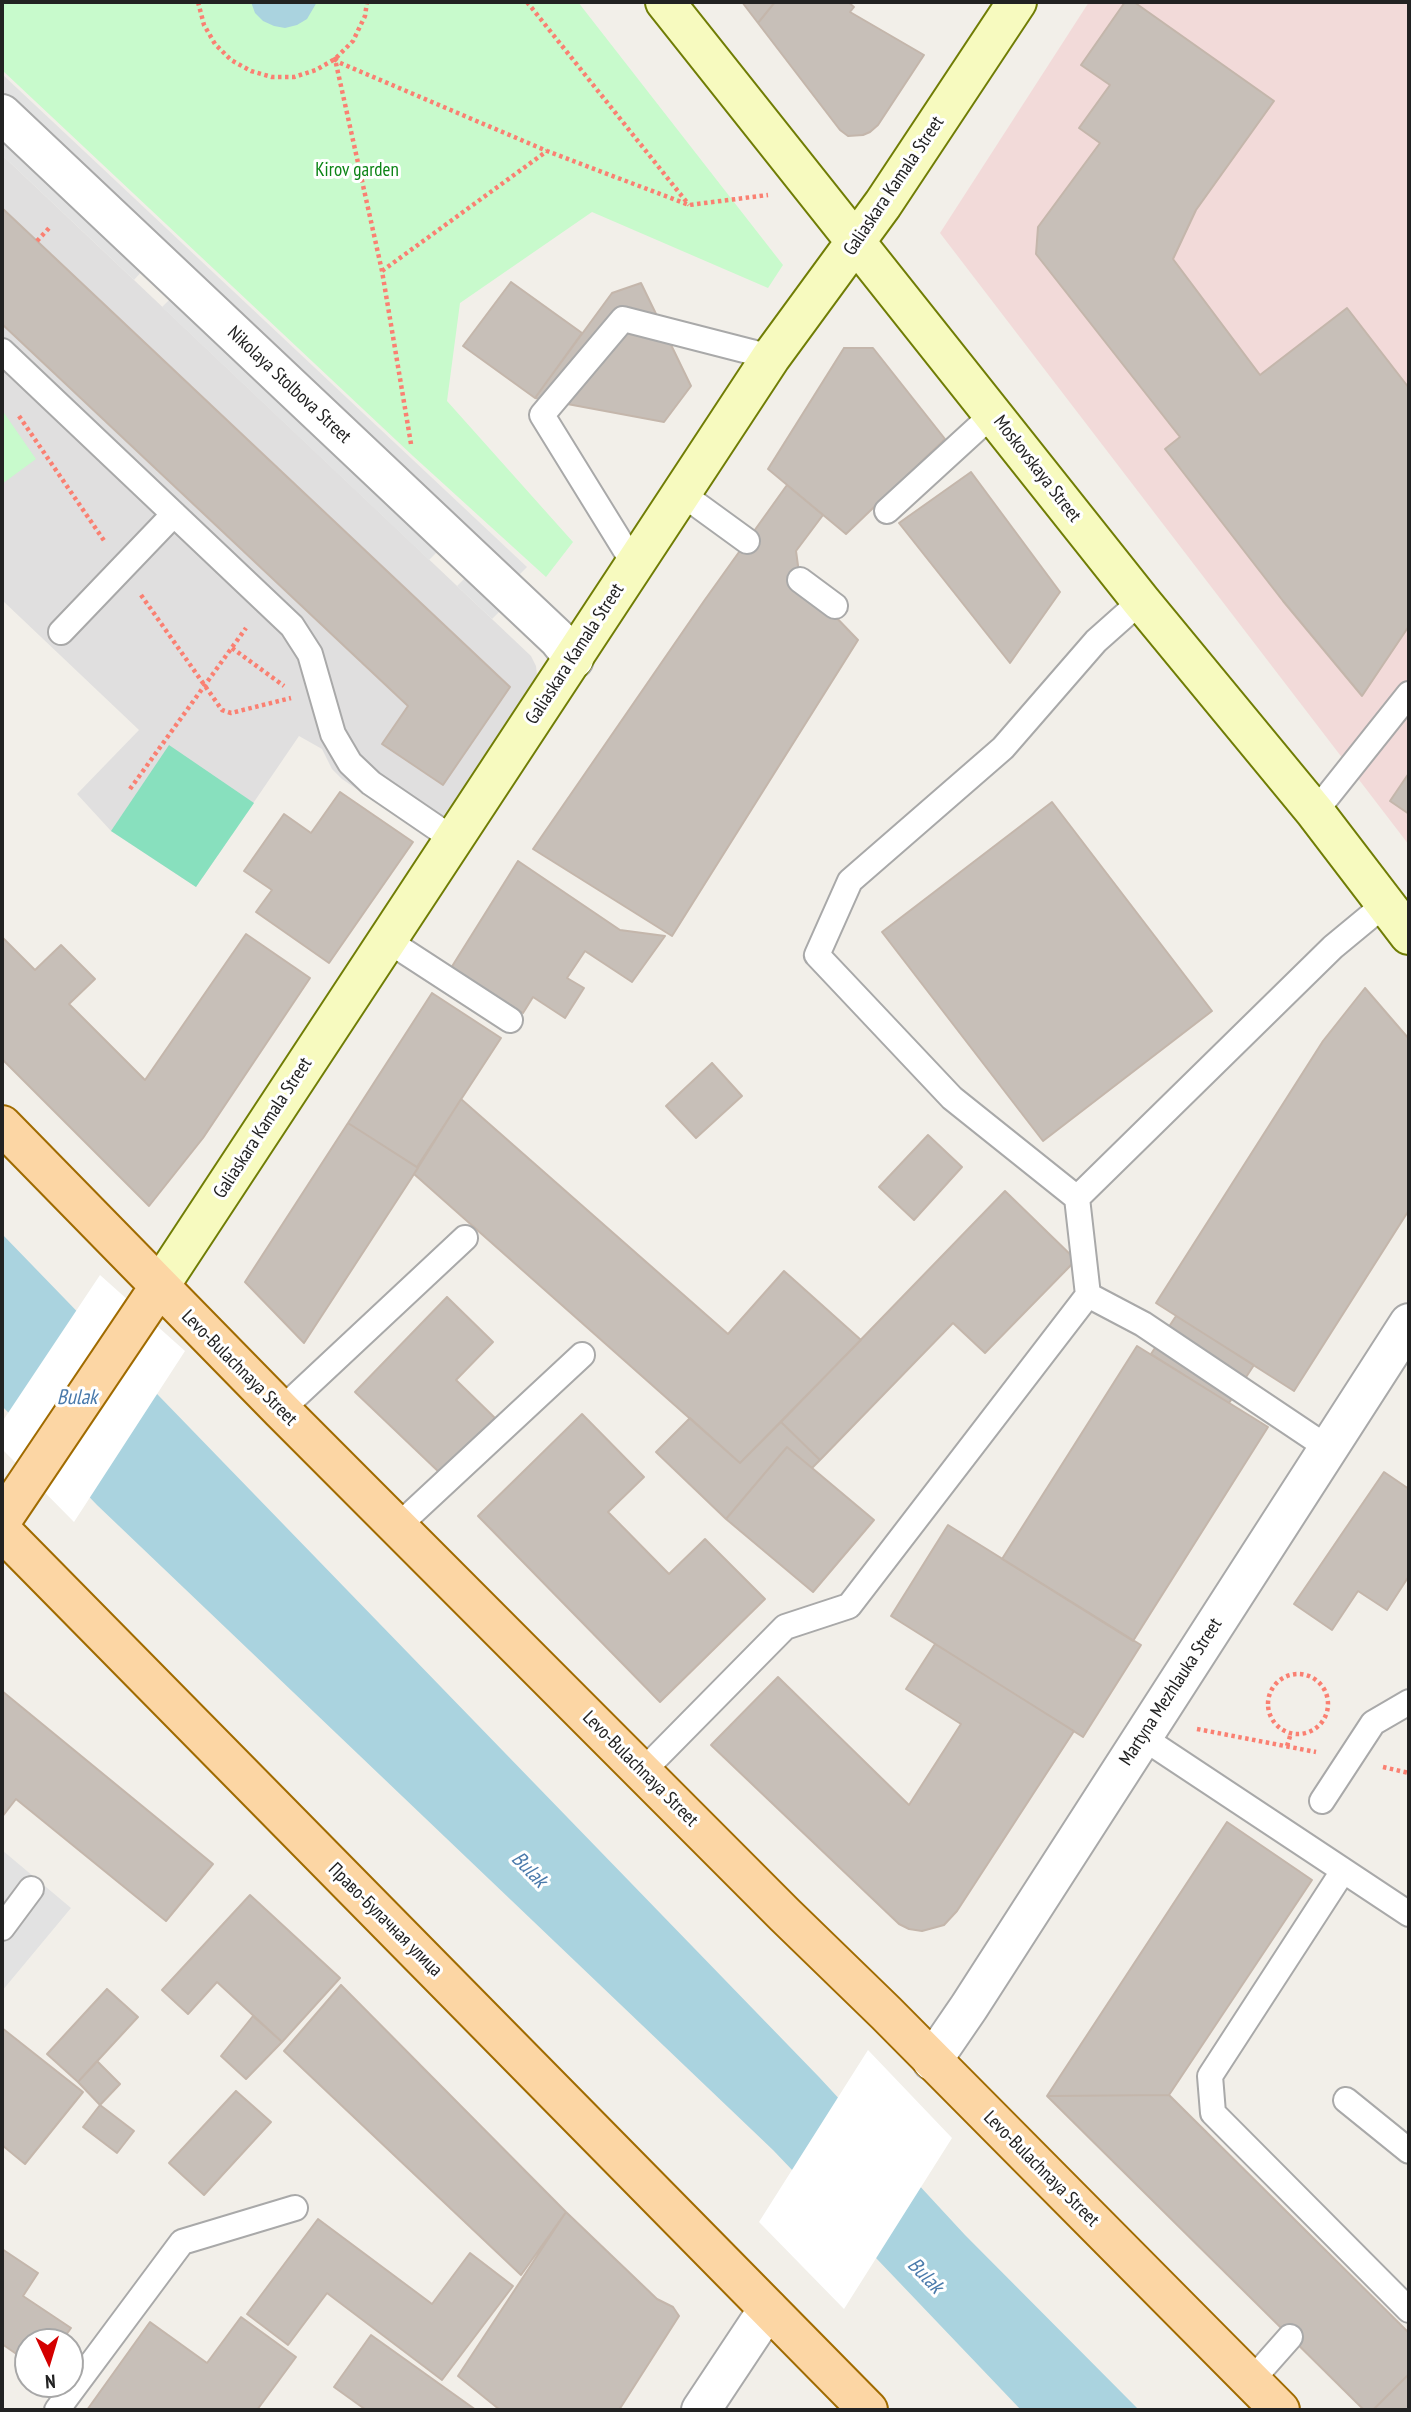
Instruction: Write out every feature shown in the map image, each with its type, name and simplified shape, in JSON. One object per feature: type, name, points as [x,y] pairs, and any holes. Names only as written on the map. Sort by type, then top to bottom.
[{"type":"main road","name":"Levo-Bulachnaya Street","points":[[2,1125],[151,1300],[281,1410],[1280,2410]]},
{"type":"main road","points":[[2,1520],[151,1300]]},
{"type":"main road","name":"Право-Булачная улица","points":[[2,1531],[868,2410]]},
{"type":"street","name":"Moskovskaya Street","points":[[665,2],[1141,601],[1315,812],[1409,935]]},
{"type":"street","name":"Galiaskara Kamala Street","points":[[151,1300],[771,357],[857,242],[1017,2]]},
{"type":"street","name":"Nikolaya Stolbova Street","points":[[2,114],[558,639],[574,659]]},
{"type":"street","name":"Martyna Mezhlauka Street","points":[[932,2061],[1409,1323]]},
{"type":"street","points":[[701,2410],[768,2309]]},
{"type":"lane","points":[[634,564],[542,415],[623,319],[771,357]]},
{"type":"lane","points":[[2,351],[292,626],[310,654],[333,734],[350,763],[371,783],[453,839]]},
{"type":"lane","points":[[887,511],[993,414]]},
{"type":"lane","points":[[681,493],[747,541]]},
{"type":"lane","points":[[61,632],[174,513]]},
{"type":"lane","points":[[800,580],[835,606]]},
{"type":"lane","points":[[642,1772],[785,1627],[849,1606],[1088,1295],[1077,1198],[952,1098],[817,955],[850,881],[1003,748],[1096,641],[1141,601]]},
{"type":"lane","points":[[1315,812],[1409,694]]},
{"type":"lane","points":[[1077,1198],[1333,947],[1385,904]]},
{"type":"lane","points":[[387,940],[510,1020]]},
{"type":"lane","points":[[281,1410],[464,1238]]},
{"type":"lane","points":[[1088,1295],[1143,1324],[1328,1448]]},
{"type":"lane","points":[[397,1527],[582,1354]]},
{"type":"lane","points":[[1322,1801],[1373,1723],[1409,1702]]},
{"type":"lane","points":[[1142,1737],[1409,1914]]},
{"type":"lane","points":[[1343,1871],[1210,2076],[1213,2113],[1353,2265],[1409,2310]]},
{"type":"lane","points":[[2,1928],[31,1889]]},
{"type":"lane","points":[[1346,2099],[1409,2151]]},
{"type":"lane","points":[[57,2410],[182,2242],[295,2208]]},
{"type":"lane","points":[[1251,2381],[1290,2337]]},
{"type":"path","points":[[196,2],[204,25],[215,44],[231,60],[251,71],[272,77],[295,77],[316,71],[335,59],[354,41],[365,16],[367,2]]},
{"type":"path","points":[[527,2],[689,205]]},
{"type":"path","points":[[335,59],[547,151],[689,205],[772,195]]},
{"type":"path","points":[[335,59],[382,271],[413,456]]},
{"type":"path","points":[[382,271],[547,151]]},
{"type":"path","points":[[37,241],[50,228]]},
{"type":"path","points":[[130,789],[266,601]]},
{"type":"path","points":[[232,648],[299,696]]},
{"type":"path","points":[[1306,1675],[1324,1689],[1328,1700],[1327,1712],[1322,1723],[1313,1730],[1302,1734],[1290,1733],[1280,1728],[1272,1719],[1269,1696],[1283,1678],[1306,1675]]},
{"type":"path","points":[[1196,1729],[1409,1773]]},
{"type":"path","points":[[1287,1746],[1290,1733]]},
{"type":"shaded area","points":[[1089,2],[1409,2],[1409,845],[940,233]]},
{"type":"shaded area","points":[[2,74],[527,567],[517,577],[2,93]]},
{"type":"shaded area","points":[[2,136],[143,270],[134,280],[2,155]]},
{"type":"shaded area","points":[[2,155],[531,656],[536,666],[538,684],[435,843],[342,779],[332,769],[322,749],[299,736],[196,887],[111,831],[77,794],[139,730],[2,600]]},
{"type":"shaded area","points":[[172,297],[439,550],[429,560],[162,307]]},
{"type":"shaded area","points":[[467,576],[502,609],[492,619],[457,586]]},
{"type":"shaded area","points":[[2,1850],[71,1908],[2,1991]]},
{"type":"green space","name":"Kirov garden","points":[[2,2],[578,2],[783,265],[768,288],[592,212],[460,303],[447,401],[573,542],[546,577],[413,456],[2,70]]},
{"type":"green space","points":[[2,410],[36,459],[2,484]]},
{"type":"green space","points":[[169,745],[254,803],[196,887],[111,831]]},
{"type":"water","points":[[251,2],[317,2],[307,19],[285,28],[263,21],[255,13]]},
{"type":"water","name":"Bulak","points":[[2,1234],[819,2077],[965,2235],[1139,2410],[1021,2410],[773,2150],[97,1505],[2,1406]]},
{"type":"pier","points":[[100,1275],[185,1351],[74,1522],[2,1449],[2,1422]]},
{"type":"pier","points":[[868,2050],[952,2138],[844,2309],[759,2222]]},
{"type":"building","points":[[742,2],[775,2],[758,23]]},
{"type":"building","points":[[775,2],[848,2],[854,7],[850,12],[924,55],[878,125],[870,132],[848,136],[840,130],[758,23]]},
{"type":"building","points":[[1125,2],[1134,2],[1274,101],[1196,210],[1173,259],[1260,375],[1347,308],[1409,388],[1409,626],[1362,696],[1283,601],[1165,449],[1180,437],[1036,254],[1038,227],[1100,143],[1079,128],[1110,85],[1081,65]]},
{"type":"building","points":[[2,208],[510,687],[443,785],[382,744],[408,706],[2,324]]},
{"type":"building","points":[[511,282],[582,333],[535,398],[463,346]]},
{"type":"building","points":[[641,283],[691,386],[664,422],[535,398],[612,293]]},
{"type":"building","points":[[844,348],[873,348],[945,439],[846,534],[768,469]]},
{"type":"building","points":[[971,472],[1060,592],[1010,663],[899,523]]},
{"type":"building","points":[[787,485],[823,515],[796,551],[800,580],[858,640],[672,936],[533,849]]},
{"type":"building","points":[[1409,773],[1409,814],[1390,801]]},
{"type":"building","points":[[340,792],[413,842],[329,963],[256,912],[272,890],[244,871],[284,814],[311,833]]},
{"type":"building","points":[[1052,802],[1212,1011],[1043,1141],[882,932]]},
{"type":"building","points":[[518,861],[620,930],[665,936],[632,982],[585,951],[567,978],[584,988],[565,1018],[533,997],[523,1013],[451,968]]},
{"type":"building","points":[[246,934],[310,978],[203,1138],[149,1206],[2,1059],[2,937],[35,970],[61,945],[95,979],[69,1004],[145,1080]]},
{"type":"building","points":[[1365,988],[1409,1039],[1409,1210],[1294,1391],[1156,1303],[1323,1041]]},
{"type":"building","points":[[432,993],[501,1038],[417,1167],[348,1123]]},
{"type":"building","points":[[712,1063],[742,1096],[696,1138],[666,1106]]},
{"type":"building","points":[[461,1099],[728,1334],[784,1271],[861,1340],[740,1463],[414,1174]]},
{"type":"building","points":[[348,1123],[418,1168],[304,1343],[245,1282]]},
{"type":"building","points":[[928,1135],[962,1167],[914,1220],[879,1187]]},
{"type":"building","points":[[1005,1191],[1076,1260],[985,1353],[953,1323],[820,1460],[781,1422]]},
{"type":"building","points":[[447,1297],[493,1342],[456,1380],[495,1418],[441,1474],[355,1392]]},
{"type":"building","points":[[1176,1316],[1254,1365],[1229,1403],[1151,1354]]},
{"type":"building","points":[[1137,1346],[1268,1427],[1133,1641],[1002,1559]]},
{"type":"building","points":[[582,1414],[644,1477],[608,1512],[669,1574],[705,1539],[765,1599],[660,1702],[478,1516]]},
{"type":"building","points":[[690,1418],[740,1463],[781,1422],[820,1460],[812,1468],[787,1447],[726,1519],[656,1452]]},
{"type":"building","points":[[787,1447],[874,1520],[813,1592],[726,1519]]},
{"type":"building","points":[[1384,1472],[1409,1489],[1409,1576],[1387,1610],[1358,1591],[1332,1630],[1294,1604]]},
{"type":"building","points":[[948,1525],[1141,1645],[1083,1737],[891,1616]]},
{"type":"building","points":[[935,1644],[1074,1731],[957,1911],[944,1925],[922,1931],[899,1924],[711,1745],[778,1677],[909,1805],[961,1724],[906,1689]]},
{"type":"building","points":[[2,1691],[213,1864],[166,1921],[16,1799],[2,1817]]},
{"type":"building","points":[[1227,1822],[1312,1880],[1169,2095],[1047,2096]]},
{"type":"building","points":[[250,1895],[340,1978],[282,2042],[217,1982],[188,2014],[162,1990]]},
{"type":"building","points":[[341,1985],[566,2212],[521,2275],[284,2051]]},
{"type":"building","points":[[107,1989],[138,2017],[78,2082],[47,2054]]},
{"type":"building","points":[[253,2016],[282,2042],[246,2079],[221,2056]]},
{"type":"building","points":[[2,2028],[83,2092],[25,2164],[2,2145]]},
{"type":"building","points":[[97,2061],[120,2084],[100,2105],[78,2082]]},
{"type":"building","points":[[236,2091],[271,2122],[204,2195],[169,2163]]},
{"type":"building","points":[[1169,2095],[1409,2333],[1409,2374],[1373,2410],[1364,2410],[1047,2096]]},
{"type":"building","points":[[100,2105],[134,2131],[117,2153],[83,2127]]},
{"type":"building","points":[[566,2212],[657,2299],[673,2307],[679,2316],[619,2410],[500,2410],[458,2376]]},
{"type":"building","points":[[318,2219],[432,2304],[470,2253],[513,2286],[442,2380],[327,2293],[288,2345],[247,2314]]},
{"type":"building","points":[[2,2249],[38,2273],[23,2296],[71,2328],[14,2328],[14,2352],[2,2344]]},
{"type":"building","points":[[241,2317],[296,2357],[257,2410],[87,2410],[150,2322],[207,2363]]},
{"type":"building","points":[[371,2335],[476,2410],[366,2410],[334,2387]]},
{"type":"building","points":[[1409,2374],[1409,2410],[1373,2410]]}]
